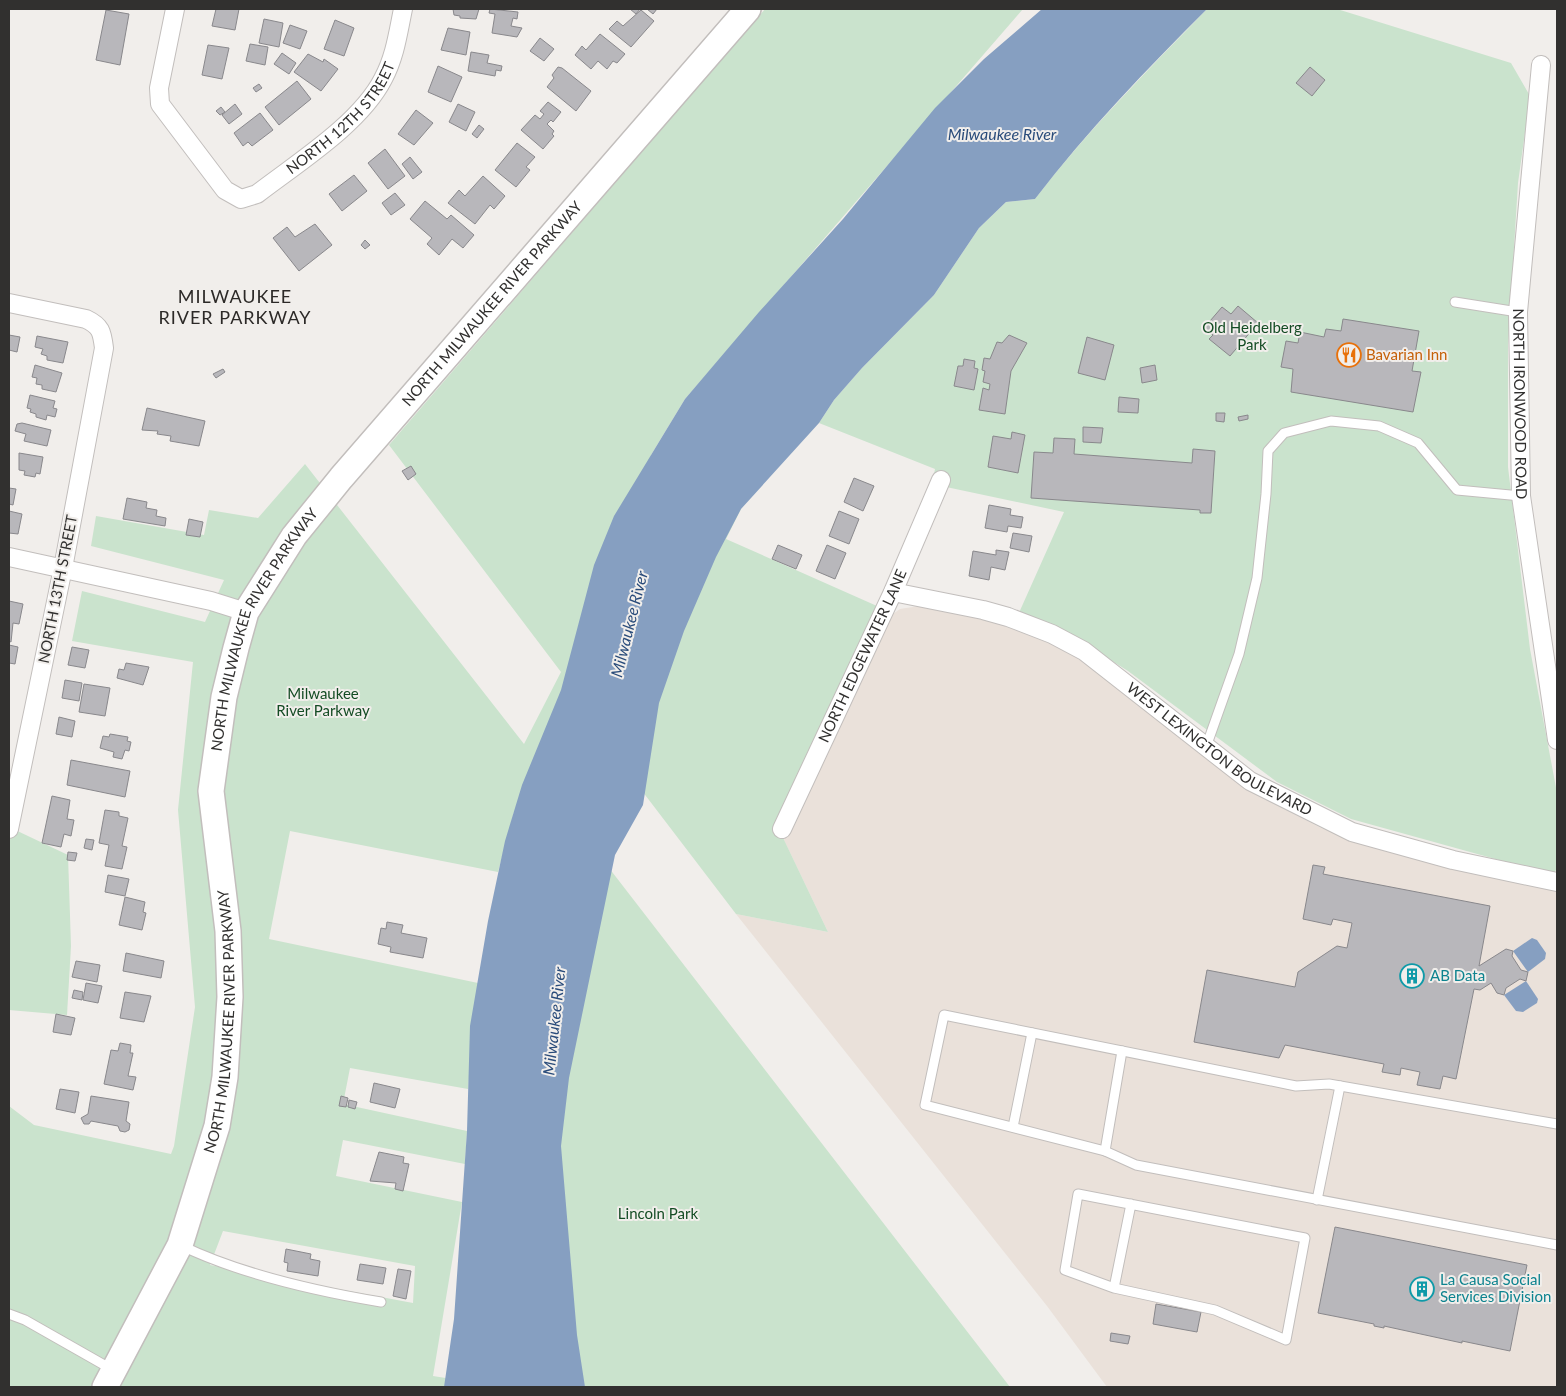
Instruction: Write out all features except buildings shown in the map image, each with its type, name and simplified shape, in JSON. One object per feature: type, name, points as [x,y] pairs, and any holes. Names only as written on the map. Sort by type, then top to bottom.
[{"type":"street","name":"NORTH 12TH STREET","points":[[175,9],[159,88],[160,104],[226,190],[241,199],[257,194],[358,115],[383,80],[391,62],[403,9]]},
{"type":"street","name":"NORTH MILWAUKEE RIVER PARKWAY","points":[[109,1379],[180,1245],[217,1126],[225,1077],[230,997],[228,931],[211,790],[224,697],[246,612],[294,536],[341,478],[748,9]]},
{"type":"street","name":"NORTH IRONWOOD ROAD","points":[[1541,65],[1518,312],[1521,496],[1557,740]]},
{"type":"street","name":"NORTH 13TH STREET","points":[[9,303],[86,319],[96,324],[102,331],[104,348],[63,568],[9,829]]},
{"type":"street","name":"NORTH EDGEWATER LANE","points":[[782,829],[892,592],[941,480]]},
{"type":"street","points":[[9,557],[211,601],[246,612]]},
{"type":"street","name":"WEST LEXINGTON BOULEVARD","points":[[892,592],[983,610],[1052,634],[1084,651],[1250,781],[1352,832],[1453,860],[1557,882]]},
{"type":"lane","points":[[1455,302],[1518,312]]},
{"type":"lane","points":[[1206,748],[1239,654],[1257,578],[1266,494],[1268,451],[1284,433],[1330,421],[1379,426],[1418,443],[1457,490],[1521,496]]},
{"type":"lane","points":[[1557,1124],[1329,1084],[1296,1086],[944,1016],[925,1105],[1105,1151],[1136,1165],[1557,1245]]},
{"type":"lane","points":[[1013,1127],[1032,1033]]},
{"type":"lane","points":[[1105,1151],[1122,1051]]},
{"type":"lane","points":[[1317,1200],[1340,1086]]},
{"type":"lane","points":[[1078,1194],[1305,1238],[1286,1340],[1215,1310],[1114,1288],[1065,1270],[1078,1194]]},
{"type":"lane","points":[[1114,1288],[1130,1204]]},
{"type":"lane","points":[[180,1245],[206,1258],[330,1294],[381,1302]]},
{"type":"lane","points":[[9,1314],[25,1320],[109,1379]]},
{"type":"shaded area","points":[[919,606],[994,622],[1049,643],[1081,660],[1264,798],[1321,828],[1385,850],[1557,891],[1557,1387],[1107,1387],[1047,1306],[736,914],[828,932],[784,840],[893,614],[900,609]]},
{"type":"green space","name":"Milwaukee River Parkway","points":[[765,9],[1023,9],[685,399],[651,455],[741,509],[726,539],[877,606],[776,823],[828,932],[736,914],[636,783],[514,812],[498,872],[290,831],[269,939],[478,983],[468,1089],[350,1068],[343,1104],[467,1131],[465,1164],[343,1140],[336,1176],[462,1202],[433,1376],[452,1379],[599,855],[1010,1387],[9,1387],[9,1106],[34,1125],[171,1154],[174,1146],[195,1007],[178,810],[193,662],[72,641],[82,591],[205,622],[224,580],[91,546],[96,516],[204,535],[209,510],[258,518],[305,464],[524,744],[561,672],[389,445]],"holes":[[[223,1231],[415,1266],[413,1303],[210,1265]]]},
{"type":"green space","name":"Old Heidelberg Park","points":[[1207,9],[1337,9],[1511,63],[1530,96],[1518,183],[1508,345],[1508,467],[1530,649],[1557,793],[1557,868],[1553,875],[1351,819],[1277,782],[1128,671],[1077,639],[1018,615],[1064,512],[932,484],[935,469],[819,423],[834,400],[862,368],[934,295],[979,228],[1006,202],[1035,199],[1097,125]]},
{"type":"green space","points":[[9,827],[68,855],[71,946],[67,1015],[9,1010]]},
{"type":"water","name":"Milwaukee River","points":[[1042,9],[1207,9],[1118,101],[1075,149],[1035,199],[1006,202],[979,228],[934,295],[862,368],[834,400],[819,423],[741,509],[716,557],[684,631],[659,703],[643,805],[615,855],[569,1078],[561,1146],[577,1335],[585,1387],[444,1387],[454,1319],[467,1131],[470,1026],[488,921],[505,841],[522,785],[561,690],[594,565],[614,516],[685,399],[759,312],[843,219],[935,108],[984,59]]},
{"type":"water","points":[[1532,938],[1537,940],[1546,953],[1545,959],[1528,972],[1513,951]]},
{"type":"water","points":[[1526,981],[1538,999],[1537,1003],[1523,1012],[1516,1011],[1504,995]]},
{"type":"place","name":"Bavarian Inn","points":[[1349,355]]},
{"type":"place","name":"AB Data","points":[[1412,976]]},
{"type":"place","name":"La Causa Social Services Division","points":[[1422,1289]]},
{"type":"district","name":"MILWAUKEE RIVER PARKWAY","points":[[235,307]]},
{"type":"park label","name":"Lincoln Park","points":[[658,1214]]}]
